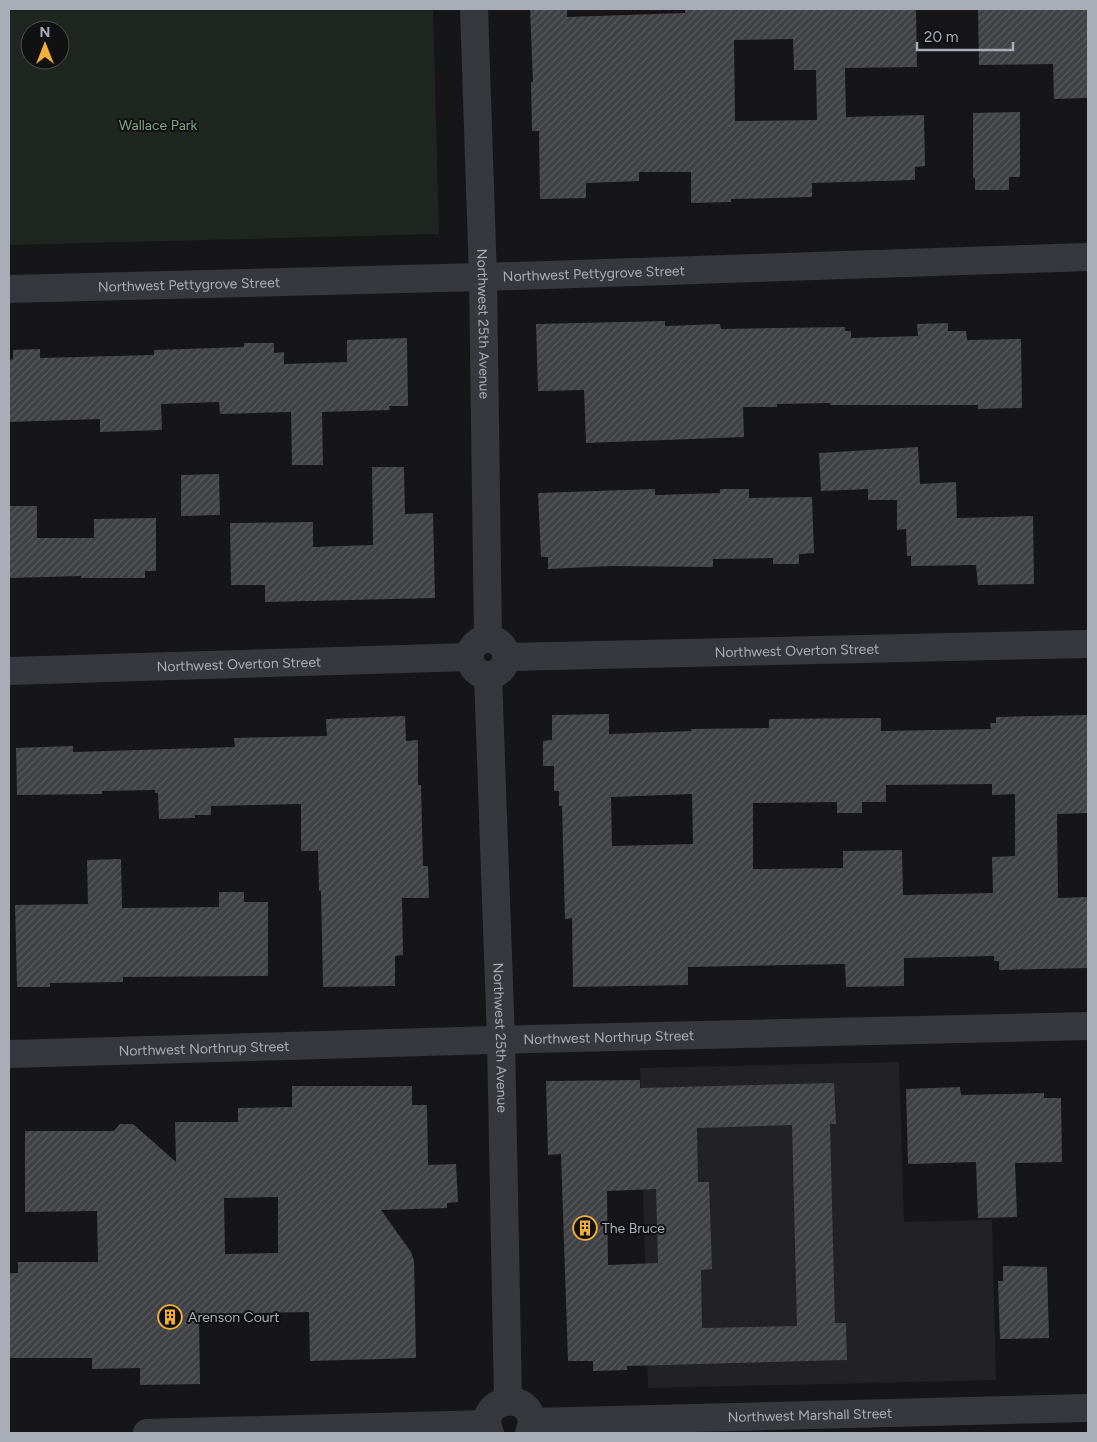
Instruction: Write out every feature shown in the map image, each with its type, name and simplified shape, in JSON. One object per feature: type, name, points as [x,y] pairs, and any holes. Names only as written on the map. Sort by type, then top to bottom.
[{"type":"street","name":"Northwest 25th Avenue","points":[[474,9],[483,276],[488,657],[501,1040],[508,1401]]},
{"type":"street","name":"Northwest Pettygrove Street","points":[[9,289],[1088,257]]},
{"type":"street","name":"Northwest Overton Street","points":[[9,671],[488,657],[1088,644]]},
{"type":"street","name":"Northwest Northrup Street","points":[[9,1054],[1088,1026]]},
{"type":"street","points":[[147,1433],[489,1429],[491,1410],[500,1403],[508,1401],[516,1402],[523,1406],[530,1414],[530,1428]]},
{"type":"street","name":"Northwest Marshall Street","points":[[530,1428],[1088,1408]]},
{"type":"shaded area","points":[[899,1062],[904,1222],[992,1220],[996,1380],[648,1388],[640,1068]]},
{"type":"green space","name":"Wallace Park","points":[[9,9],[433,9],[439,234],[9,245]]},
{"type":"building","points":[[530,9],[567,9],[567,17],[685,13],[685,9],[916,9],[917,67],[845,68],[846,117],[924,115],[925,166],[915,167],[915,180],[812,183],[812,197],[731,199],[731,202],[691,203],[691,172],[639,172],[639,181],[586,183],[586,198],[540,199],[539,131],[532,131],[531,82],[533,82]],"holes":[[[793,39],[794,70],[816,70],[817,120],[735,121],[734,40]]]},
{"type":"building","points":[[978,9],[1088,9],[1088,98],[1054,99],[1053,64],[979,65]]},
{"type":"building","points":[[1020,112],[1020,177],[1009,177],[1009,190],[975,190],[975,178],[973,178],[973,113]]},
{"type":"building","points":[[665,321],[665,326],[720,324],[721,329],[845,327],[845,331],[851,331],[851,338],[918,336],[917,324],[948,323],[948,331],[966,331],[967,340],[1021,339],[1022,408],[978,409],[978,405],[777,404],[777,407],[743,407],[744,437],[586,443],[584,390],[538,391],[536,324]]},
{"type":"building","points":[[407,338],[408,406],[389,406],[390,410],[322,412],[323,465],[292,465],[291,412],[220,414],[219,402],[161,404],[162,430],[100,432],[100,419],[9,422],[9,360],[13,359],[13,350],[40,349],[40,358],[154,355],[154,350],[244,347],[244,343],[274,343],[274,353],[284,352],[284,364],[347,362],[347,340]]},
{"type":"building","points":[[918,447],[920,484],[956,482],[957,518],[1033,516],[1034,584],[978,585],[976,565],[911,566],[911,556],[907,556],[906,529],[897,530],[897,500],[868,500],[868,489],[821,491],[819,453]]},
{"type":"building","points":[[372,467],[404,467],[405,514],[433,513],[435,598],[265,602],[265,585],[231,585],[230,523],[313,522],[313,547],[373,545]]},
{"type":"building","points":[[219,474],[220,515],[181,516],[181,475]]},
{"type":"building","points":[[655,489],[655,495],[720,493],[720,489],[749,489],[749,498],[812,497],[814,553],[799,554],[799,564],[773,564],[773,558],[713,559],[713,567],[612,566],[548,569],[548,557],[541,557],[538,493]]},
{"type":"building","points":[[9,506],[37,506],[37,538],[94,538],[94,519],[156,518],[156,571],[145,571],[145,578],[81,578],[81,576],[9,578]]},
{"type":"building","points":[[609,714],[609,734],[691,731],[691,729],[769,728],[769,719],[881,718],[881,731],[991,729],[990,723],[996,723],[996,717],[1088,715],[1088,813],[1057,814],[1058,898],[1088,897],[1088,968],[999,970],[999,961],[994,961],[994,956],[904,958],[904,986],[846,987],[845,964],[688,967],[688,985],[573,987],[572,918],[565,919],[562,806],[559,806],[559,791],[554,791],[554,766],[543,766],[543,741],[552,740],[552,715]],"holes":[[[992,784],[992,795],[1015,794],[1015,856],[992,857],[993,893],[903,895],[902,850],[843,851],[843,868],[753,869],[753,803],[837,802],[837,813],[862,813],[862,802],[886,802],[886,785]],[[692,794],[693,844],[612,846],[611,797]]]},
{"type":"building","points":[[405,716],[406,741],[418,740],[418,785],[421,785],[423,866],[428,866],[429,898],[402,898],[403,955],[395,956],[395,986],[323,987],[321,891],[319,891],[318,851],[301,851],[301,804],[211,806],[211,815],[195,815],[195,818],[159,819],[158,793],[155,793],[155,790],[102,791],[102,794],[17,795],[16,748],[73,746],[73,752],[235,747],[234,738],[327,736],[326,719]]},
{"type":"building","points":[[121,859],[122,908],[219,907],[219,892],[244,892],[244,902],[268,902],[268,976],[123,977],[123,982],[50,983],[50,987],[17,987],[15,905],[88,904],[87,860]]},
{"type":"building","points":[[640,1080],[640,1088],[834,1083],[836,1124],[830,1124],[835,1323],[846,1323],[847,1360],[627,1366],[627,1370],[593,1371],[593,1361],[568,1361],[561,1154],[548,1155],[546,1081]],"holes":[[[792,1125],[797,1326],[702,1328],[701,1270],[712,1269],[709,1182],[698,1182],[697,1128]],[[656,1189],[658,1263],[608,1265],[607,1191]]]},
{"type":"building","points":[[292,1086],[412,1086],[412,1105],[427,1105],[428,1165],[456,1164],[458,1202],[447,1203],[447,1208],[381,1210],[411,1252],[414,1261],[416,1358],[310,1361],[309,1312],[199,1314],[200,1384],[140,1385],[140,1368],[92,1369],[92,1358],[9,1358],[9,1273],[18,1273],[18,1262],[98,1262],[97,1211],[25,1212],[25,1131],[114,1131],[120,1124],[133,1124],[176,1162],[175,1122],[238,1122],[238,1108],[292,1107]],"holes":[[[278,1197],[278,1253],[225,1254],[224,1198]]]},
{"type":"building","points":[[960,1087],[961,1095],[1044,1093],[1044,1098],[1061,1098],[1062,1162],[1015,1163],[1017,1217],[978,1218],[976,1162],[908,1164],[906,1089]]},
{"type":"building","points":[[1003,1266],[1047,1267],[1049,1338],[1000,1339],[998,1281],[1003,1281]]},
{"type":"place","name":"The Bruce","points":[[585,1228]]},
{"type":"place","name":"Arenson Court","points":[[170,1317]]}]
